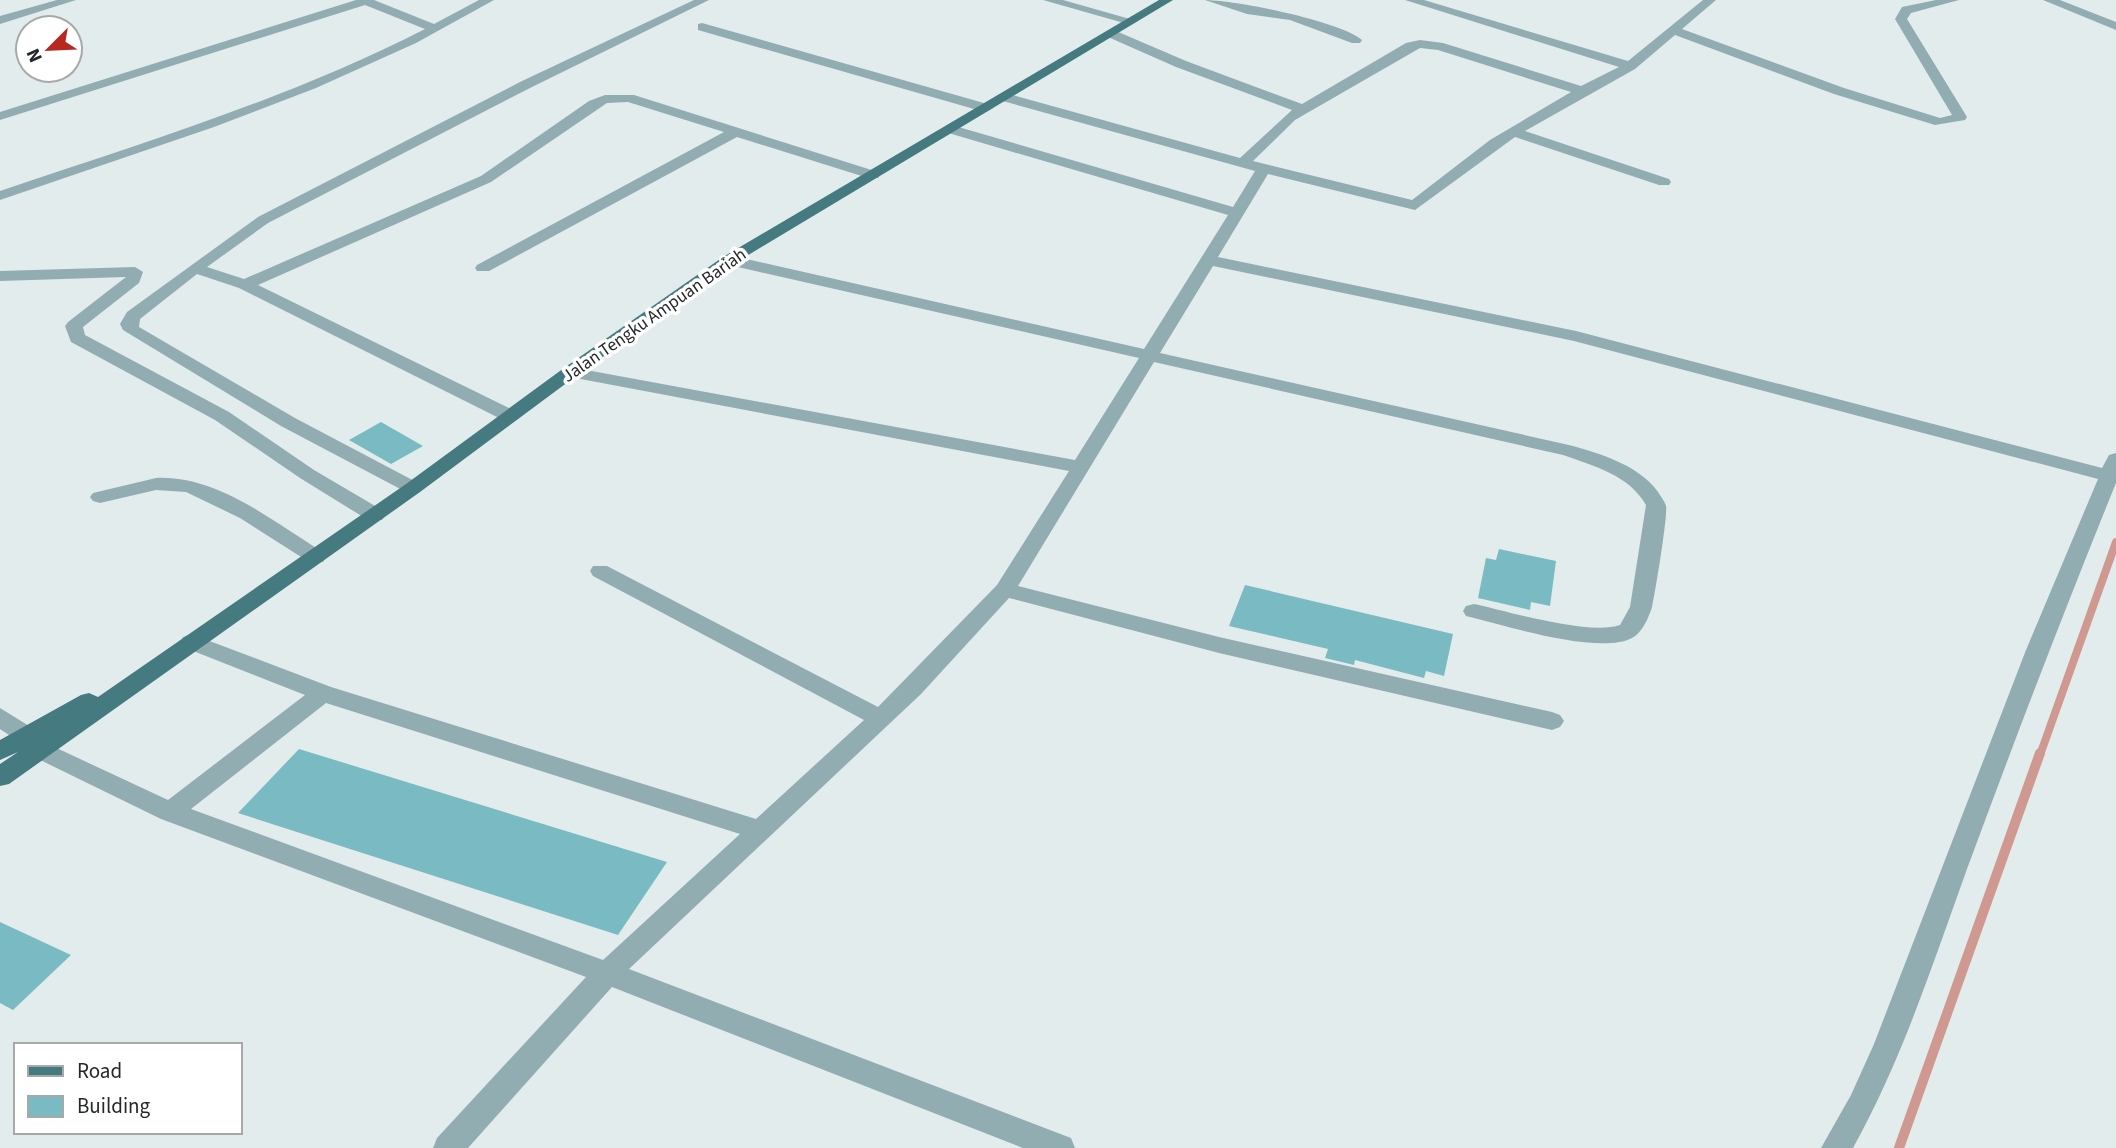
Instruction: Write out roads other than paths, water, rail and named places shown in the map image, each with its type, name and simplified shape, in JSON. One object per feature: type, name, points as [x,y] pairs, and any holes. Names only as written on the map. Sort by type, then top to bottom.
[{"type":"main road","name":"Jalan Tengku Ampuan Bariah","points":[[0,777],[33,743],[162,662],[316,557],[729,260],[1167,0]]},
{"type":"main road","name":"Jalan Tengku Ampuan Bariah","points":[[0,751],[33,743]]},
{"type":"street","points":[[0,20],[70,0]]},
{"type":"street","points":[[0,116],[364,0],[434,28]]},
{"type":"street","points":[[0,196],[161,141],[292,92],[362,63],[488,0]]},
{"type":"street","points":[[413,488],[288,422],[132,330],[129,324],[133,316],[195,268],[272,215],[527,84],[702,0]]},
{"type":"street","points":[[1049,0],[1131,21]]},
{"type":"street","points":[[1211,0],[1247,10],[1292,17],[1356,40]]},
{"type":"street","points":[[1411,0],[1630,66]]},
{"type":"street","points":[[1004,97],[1253,166],[1415,205],[1483,150],[1582,91],[1630,66],[1710,0]]},
{"type":"street","points":[[1675,31],[1859,98],[1940,121],[1950,121],[1959,117],[1901,19],[1906,10],[1915,6],[1953,0]]},
{"type":"street","points":[[2049,0],[2116,26]]},
{"type":"street","points":[[702,27],[986,108]]},
{"type":"street","points":[[1112,34],[1181,64],[1302,109]]},
{"type":"street","points":[[448,1148],[607,974],[880,718],[1005,590],[1237,214],[1253,166],[1280,124],[1410,46],[1420,44],[1439,46],[1582,91]]},
{"type":"street","points":[[245,285],[486,180],[605,99],[629,98],[873,175]]},
{"type":"street","points":[[950,130],[1237,214]]},
{"type":"street","points":[[483,268],[735,132]]},
{"type":"street","points":[[1513,132],[1664,182]]},
{"type":"street","points":[[729,260],[1569,451],[1624,472],[1650,490],[1656,505],[1641,607],[1635,623],[1623,634],[1597,636],[1474,611]]},
{"type":"street","points":[[1209,260],[1576,336],[2112,467],[2037,650],[1888,1045],[1861,1105],[1836,1148]]},
{"type":"street","points":[[195,268],[245,285],[510,416]]},
{"type":"street","points":[[0,276],[135,272],[133,280],[81,319],[73,330],[83,342],[222,416],[307,474],[375,515]]},
{"type":"street","points":[[147,376],[190,364]]},
{"type":"street","points":[[570,372],[1081,467]]},
{"type":"street","points":[[100,497],[156,484],[194,488],[222,501],[316,557]]},
{"type":"street","points":[[600,571],[880,718]]},
{"type":"street","points":[[1005,590],[1219,645],[1552,721]]},
{"type":"street","points":[[191,642],[323,693],[762,831]]},
{"type":"street","points":[[170,812],[323,693]]},
{"type":"street","points":[[0,717],[33,743],[170,812],[607,974],[1060,1148]]},
{"type":"waterway","points":[[2040,755],[2116,542]]},
{"type":"waterway","points":[[1899,1148],[2040,753]]}]
